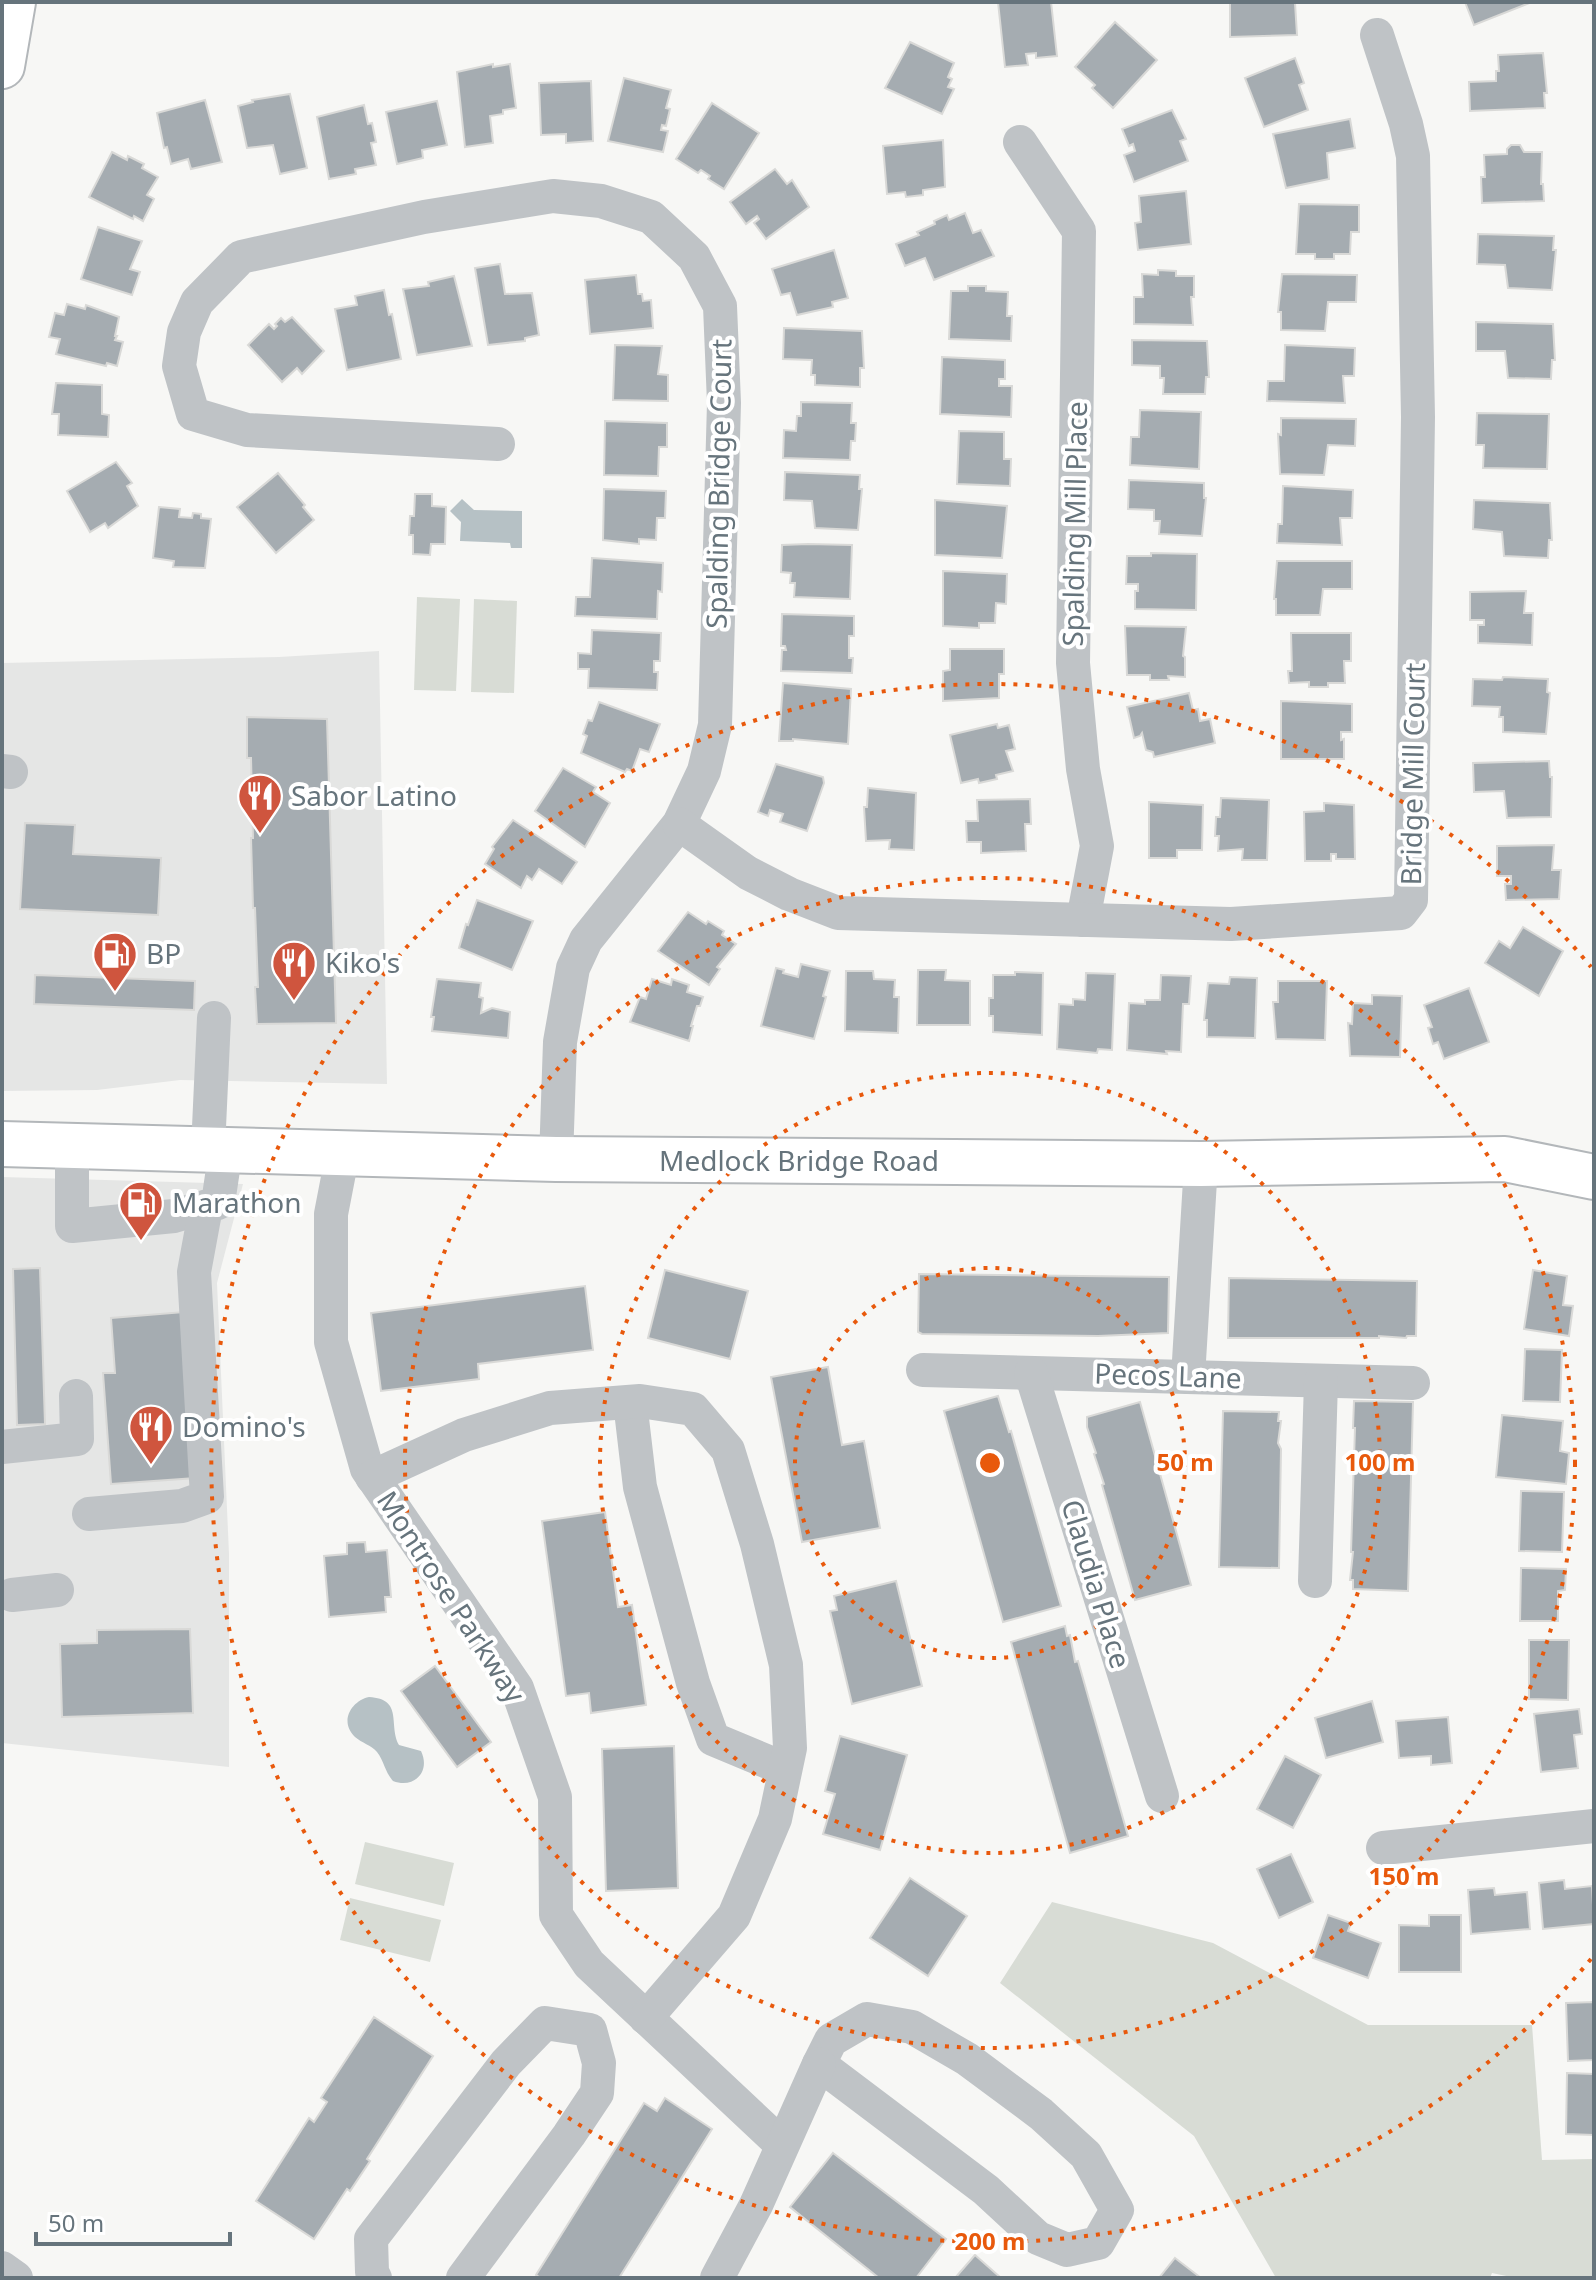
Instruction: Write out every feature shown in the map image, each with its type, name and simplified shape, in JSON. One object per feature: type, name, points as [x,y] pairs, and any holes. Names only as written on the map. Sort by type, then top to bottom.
[{"type":"main road","points":[[2,66],[8,14]]},
{"type":"main road","name":"Medlock Bridge Road","points":[[2,1144],[556,1159],[1201,1164],[1505,1159],[1594,1177]]},
{"type":"street","name":"Bridge Mill Court","points":[[679,824],[748,873],[789,894],[838,913],[1231,924],[1401,913],[1411,900],[1418,417],[1413,156],[1406,124],[1377,35]]},
{"type":"street","name":"Spalding Mill Place","points":[[1020,142],[1079,231],[1073,663],[1083,769],[1097,846],[1083,920]]},
{"type":"street","name":"Spalding Bridge Court","points":[[498,444],[247,430],[193,414],[179,366],[184,332],[197,302],[241,257],[424,217],[553,196],[601,201],[651,217],[694,257],[720,306],[724,418],[715,725],[704,771],[679,824],[586,940],[573,968],[560,1042],[556,1159]]},
{"type":"street","points":[[72,1144],[72,1226],[174,1216],[218,1203],[214,1018]]},
{"type":"street","name":"Montrose Parkway","points":[[343,1152],[331,1214],[331,1342],[367,1469],[517,1688],[555,1797],[556,1915],[589,1964],[782,2145]]},
{"type":"street","points":[[1188,1377],[1201,1164]]},
{"type":"street","points":[[89,1514],[182,1506],[207,1497],[194,1272],[206,1207]]},
{"type":"street","name":"Pecos Lane","points":[[923,1370],[1413,1383]]},
{"type":"street","name":"Claudia Place","points":[[1031,1373],[1162,1796]]},
{"type":"street","points":[[1315,1581],[1321,1381]]},
{"type":"street","points":[[2,1447],[77,1439],[76,1396]]},
{"type":"street","points":[[372,1477],[464,1435],[550,1408],[640,1401],[693,1409],[728,1450],[757,1544],[786,1665],[790,1748],[775,1819],[734,1916],[646,2018]]},
{"type":"street","points":[[630,1402],[640,1487],[693,1683],[713,1739],[785,1769]]},
{"type":"street","points":[[12,1595],[57,1590]]},
{"type":"street","points":[[1383,1848],[1594,1826]]},
{"type":"street","points":[[463,2278],[597,2093],[599,2063],[590,2030],[615,1989]]},
{"type":"street","points":[[717,2278],[756,2205],[782,2145],[819,2064],[831,2040],[867,2019],[912,2027],[967,2059],[1041,2114],[1086,2155],[1117,2210],[1098,2243],[1067,2250],[1038,2238],[986,2190],[819,2064]]},
{"type":"street","points":[[375,2278],[371,2239],[506,2063],[545,2023],[590,2030]]},
{"type":"street","points":[[2,2268],[16,2278]]},
{"type":"shaded area","points":[[462,499],[474,510],[522,511],[522,548],[511,548],[510,543],[460,541],[461,522],[450,511]]},
{"type":"shaded area","points":[[417,597],[460,599],[456,691],[414,690]]},
{"type":"shaded area","points":[[474,599],[517,601],[514,693],[471,692]]},
{"type":"shaded area","points":[[379,651],[387,1084],[180,1080],[97,1090],[2,1091],[2,663],[279,657]]},
{"type":"shaded area","points":[[2,1177],[243,1184],[217,1283],[229,1554],[229,1767],[2,1743]]},
{"type":"shaded area","points":[[369,1697],[380,1699],[391,1708],[399,1745],[421,1751],[424,1766],[414,1781],[393,1781],[377,1752],[350,1731],[348,1719],[352,1707]]},
{"type":"shaded area","points":[[365,1842],[454,1863],[444,1906],[355,1884]]},
{"type":"shaded area","points":[[350,1898],[441,1920],[430,1962],[340,1940]]},
{"type":"shaded area","points":[[1052,1902],[1213,1943],[1368,2025],[1532,2025],[1542,2160],[1594,2159],[1594,2278],[1516,2278],[1492,2273],[1490,2278],[1276,2278],[1194,2136],[1000,1983]]},
{"type":"building","points":[[998,2],[1051,2],[1057,56],[1036,58],[1036,53],[1026,54],[1028,65],[1005,67]]},
{"type":"building","points":[[1230,2],[1295,3],[1297,35],[1230,37]]},
{"type":"building","points":[[1465,2],[1532,2],[1474,25]]},
{"type":"building","points":[[1115,22],[1157,60],[1113,108],[1092,88],[1095,85],[1075,67]]},
{"type":"building","points":[[910,42],[954,63],[948,77],[952,79],[948,87],[954,89],[942,114],[885,88]]},
{"type":"building","points":[[1543,53],[1547,93],[1544,93],[1545,108],[1470,111],[1469,82],[1496,81],[1498,55]]},
{"type":"building","points":[[1295,58],[1304,83],[1299,85],[1308,110],[1264,127],[1245,78]]},
{"type":"building","points":[[493,64],[493,67],[510,64],[516,108],[490,116],[493,143],[465,147],[457,72]]},
{"type":"building","points":[[624,78],[671,90],[666,108],[670,109],[666,126],[662,125],[661,130],[668,131],[663,152],[608,141]]},
{"type":"building","points":[[591,81],[593,141],[566,143],[566,134],[541,135],[539,83]]},
{"type":"building","points":[[290,94],[307,168],[280,174],[273,145],[247,148],[238,106],[252,100]]},
{"type":"building","points":[[205,100],[222,162],[191,169],[188,159],[171,164],[167,147],[164,148],[157,113]]},
{"type":"building","points":[[437,101],[447,145],[422,150],[423,158],[397,164],[386,112]]},
{"type":"building","points":[[712,103],[759,133],[724,189],[708,179],[710,176],[701,170],[698,173],[676,159]]},
{"type":"building","points":[[364,105],[376,142],[371,143],[376,165],[355,169],[356,174],[329,179],[317,117]]},
{"type":"building","points":[[1172,110],[1186,139],[1180,141],[1188,161],[1134,182],[1124,155],[1135,151],[1133,144],[1129,146],[1122,129]]},
{"type":"building","points":[[1350,119],[1355,148],[1327,153],[1329,179],[1286,188],[1273,134]]},
{"type":"building","points":[[943,140],[945,187],[923,190],[923,195],[906,197],[905,192],[887,194],[883,146]]},
{"type":"building","points":[[1511,145],[1520,145],[1524,152],[1542,152],[1544,201],[1482,203],[1484,155],[1507,154]]},
{"type":"building","points":[[112,152],[144,164],[142,168],[158,177],[147,195],[154,199],[143,221],[89,197]]},
{"type":"building","points":[[775,169],[787,184],[792,180],[809,207],[766,239],[754,223],[759,219],[757,216],[746,224],[730,202]]},
{"type":"building","points":[[1186,191],[1191,244],[1138,250],[1135,223],[1141,222],[1139,196]]},
{"type":"building","points":[[1299,204],[1359,205],[1359,232],[1351,232],[1350,254],[1334,254],[1334,259],[1315,259],[1315,254],[1296,254]]},
{"type":"building","points":[[965,213],[973,233],[981,230],[994,256],[934,280],[925,258],[905,266],[896,244],[919,235],[917,232],[947,215],[949,220]]},
{"type":"building","points":[[98,227],[142,241],[130,269],[140,272],[132,295],[81,279]]},
{"type":"building","points":[[1478,234],[1554,236],[1553,250],[1556,250],[1552,290],[1508,288],[1505,265],[1477,264]]},
{"type":"building","points":[[834,250],[848,298],[832,302],[833,307],[797,315],[790,293],[781,295],[772,269]]},
{"type":"building","points":[[500,264],[505,294],[532,293],[539,335],[525,338],[525,341],[488,345],[475,268]]},
{"type":"building","points":[[1158,270],[1176,271],[1176,276],[1194,276],[1194,297],[1191,297],[1193,325],[1134,324],[1134,297],[1143,297],[1142,274],[1158,275]]},
{"type":"building","points":[[1282,274],[1357,275],[1356,302],[1328,302],[1325,331],[1281,330],[1281,312],[1278,312]]},
{"type":"building","points":[[636,275],[638,294],[642,294],[643,301],[651,300],[653,328],[590,334],[585,280]]},
{"type":"building","points":[[454,276],[472,346],[417,355],[403,289],[429,286],[428,282]]},
{"type":"building","points":[[968,286],[986,286],[986,291],[1008,292],[1007,316],[1012,316],[1011,341],[949,339],[951,291],[968,291]]},
{"type":"building","points":[[384,290],[401,359],[347,370],[335,309],[357,305],[355,296]]},
{"type":"building","points":[[67,304],[85,309],[86,305],[119,317],[115,340],[123,342],[117,366],[56,354],[60,339],[49,337],[55,313],[64,315]]},
{"type":"building","points":[[292,317],[324,351],[302,374],[297,368],[282,382],[248,345],[269,324],[274,329],[281,318],[285,322]]},
{"type":"building","points":[[1476,322],[1553,324],[1555,360],[1552,360],[1551,379],[1508,378],[1505,351],[1476,351]]},
{"type":"building","points":[[784,328],[862,331],[864,368],[860,368],[860,387],[815,385],[815,375],[811,375],[812,360],[783,359]]},
{"type":"building","points":[[1132,340],[1207,341],[1209,377],[1206,377],[1205,394],[1163,394],[1164,378],[1160,378],[1160,366],[1132,365]]},
{"type":"building","points":[[615,345],[662,346],[658,374],[668,375],[668,401],[613,400]]},
{"type":"building","points":[[1285,345],[1355,348],[1354,376],[1343,376],[1345,403],[1267,401],[1268,381],[1284,381]]},
{"type":"building","points":[[942,357],[1005,360],[1005,379],[999,379],[999,386],[1012,386],[1011,417],[940,414]]},
{"type":"building","points":[[56,383],[102,385],[102,414],[109,415],[108,437],[58,435],[59,414],[52,414]]},
{"type":"building","points":[[801,402],[852,403],[851,423],[856,423],[850,460],[783,458],[784,430],[796,431]]},
{"type":"building","points":[[1140,410],[1201,412],[1199,469],[1130,465],[1131,437],[1139,437]]},
{"type":"building","points":[[1477,413],[1549,414],[1547,469],[1483,468],[1484,445],[1476,445]]},
{"type":"building","points":[[1281,418],[1356,419],[1355,446],[1328,445],[1324,475],[1280,474],[1278,434],[1281,435]]},
{"type":"building","points":[[605,421],[667,423],[667,447],[659,447],[658,476],[604,475]]},
{"type":"building","points":[[959,431],[1004,432],[1004,459],[1011,459],[1010,486],[957,484]]},
{"type":"building","points":[[116,462],[132,483],[127,486],[138,506],[108,528],[105,523],[90,532],[67,491]]},
{"type":"building","points":[[785,472],[860,475],[859,489],[862,489],[858,530],[815,528],[812,501],[784,500]]},
{"type":"building","points":[[278,473],[314,520],[276,553],[237,507]]},
{"type":"building","points":[[1129,480],[1204,483],[1206,498],[1202,536],[1159,534],[1160,521],[1154,521],[1154,510],[1128,509]]},
{"type":"building","points":[[1283,486],[1353,490],[1352,518],[1340,518],[1342,545],[1277,543],[1278,524],[1282,524]]},
{"type":"building","points":[[604,489],[666,491],[665,518],[657,518],[656,540],[639,539],[639,544],[603,540]]},
{"type":"building","points":[[415,494],[432,494],[432,506],[446,507],[445,544],[431,544],[430,555],[413,554],[413,535],[409,535]]},
{"type":"building","points":[[935,500],[1007,506],[1002,558],[935,555]]},
{"type":"building","points":[[1474,500],[1550,503],[1552,540],[1549,540],[1548,558],[1504,556],[1502,532],[1473,529]]},
{"type":"building","points":[[159,507],[180,509],[179,517],[192,518],[193,513],[211,519],[205,568],[173,567],[174,561],[153,558]]},
{"type":"building","points":[[782,545],[852,545],[850,599],[794,597],[795,583],[790,583],[791,573],[781,572]]},
{"type":"building","points":[[1151,553],[1197,554],[1196,610],[1135,609],[1138,584],[1126,584],[1127,556],[1151,556]]},
{"type":"building","points":[[592,558],[663,563],[657,619],[575,616],[576,597],[590,597]]},
{"type":"building","points":[[1277,561],[1352,561],[1352,589],[1323,589],[1320,615],[1276,615]]},
{"type":"building","points":[[943,571],[1007,574],[1006,604],[996,603],[995,623],[979,623],[979,628],[943,626]]},
{"type":"building","points":[[1526,591],[1524,613],[1533,613],[1532,645],[1478,643],[1478,625],[1484,625],[1484,620],[1470,620],[1470,592]]},
{"type":"building","points":[[782,614],[854,616],[854,636],[849,636],[852,673],[781,671],[782,650],[786,650],[785,646],[781,646]]},
{"type":"building","points":[[1125,626],[1186,627],[1183,656],[1185,677],[1168,676],[1169,680],[1150,680],[1150,675],[1127,675]]},
{"type":"building","points":[[592,630],[661,633],[660,661],[654,661],[654,672],[658,672],[657,690],[588,688],[589,669],[578,669],[578,653],[591,654]]},
{"type":"building","points":[[1291,633],[1351,633],[1351,661],[1344,661],[1345,683],[1309,687],[1309,682],[1289,683],[1288,671],[1292,671]]},
{"type":"building","points":[[950,649],[1004,649],[1004,674],[999,674],[999,698],[943,701],[943,671],[950,670]]},
{"type":"building","points":[[1503,677],[1548,679],[1547,692],[1550,693],[1546,734],[1503,732],[1500,707],[1472,706],[1473,679],[1502,680]]},
{"type":"building","points":[[783,683],[851,689],[848,744],[793,739],[779,741]]},
{"type":"building","points":[[1189,693],[1193,710],[1198,709],[1200,721],[1210,719],[1215,743],[1154,757],[1153,752],[1146,750],[1142,733],[1134,738],[1127,707]]},
{"type":"building","points":[[1281,701],[1352,704],[1352,732],[1341,732],[1344,759],[1281,759]]},
{"type":"building","points":[[599,702],[660,724],[649,752],[640,749],[632,771],[627,769],[625,772],[581,753],[587,736],[583,734]]},
{"type":"building","points":[[247,717],[327,719],[336,1023],[257,1024],[251,758],[247,758]]},
{"type":"building","points":[[997,724],[998,728],[1009,725],[1015,749],[1006,751],[1013,771],[996,775],[997,779],[961,783],[950,735]]},
{"type":"building","points":[[1549,761],[1552,777],[1551,817],[1507,818],[1504,791],[1474,792],[1473,763]]},
{"type":"building","points":[[776,764],[823,777],[824,783],[807,831],[780,822],[783,814],[770,810],[768,816],[758,812]]},
{"type":"building","points":[[563,768],[596,787],[593,792],[610,803],[585,847],[535,811]]},
{"type":"building","points":[[868,788],[916,793],[914,850],[889,849],[890,840],[866,841],[864,807],[867,807]]},
{"type":"building","points":[[1221,798],[1269,800],[1267,860],[1242,860],[1243,849],[1218,851],[1216,817],[1220,817]]},
{"type":"building","points":[[1030,799],[1031,824],[1025,824],[1026,851],[981,853],[981,842],[967,842],[966,821],[978,821],[977,800]]},
{"type":"building","points":[[1149,802],[1203,805],[1202,850],[1177,850],[1177,858],[1149,858]]},
{"type":"building","points":[[1324,803],[1354,805],[1355,859],[1336,859],[1336,854],[1331,854],[1331,861],[1305,861],[1304,812],[1324,811]]},
{"type":"building","points":[[513,820],[577,862],[562,884],[539,869],[532,880],[527,876],[521,888],[485,864],[494,849],[492,847]]},
{"type":"building","points":[[25,823],[75,825],[73,854],[161,858],[158,915],[20,909]]},
{"type":"building","points":[[1554,845],[1552,870],[1561,870],[1559,899],[1506,900],[1505,884],[1511,884],[1511,876],[1497,876],[1497,846]]},
{"type":"building","points":[[477,900],[533,921],[512,970],[459,948]]},
{"type":"building","points":[[688,912],[724,931],[722,935],[736,944],[717,967],[720,969],[709,985],[658,951]]},
{"type":"building","points":[[1523,927],[1563,951],[1539,996],[1485,963],[1499,941],[1510,948]]},
{"type":"building","points":[[801,964],[830,971],[814,1039],[761,1026],[776,968],[798,977]]},
{"type":"building","points":[[918,970],[946,970],[945,980],[970,981],[970,1025],[917,1025]]},
{"type":"building","points":[[846,971],[873,971],[874,979],[895,980],[894,997],[899,997],[898,1033],[845,1031]]},
{"type":"building","points":[[1015,972],[1043,973],[1042,1035],[993,1032],[989,998],[993,998],[993,975],[1015,975]]},
{"type":"building","points":[[1086,973],[1115,974],[1112,1050],[1098,1049],[1097,1053],[1057,1049],[1059,1004],[1073,1005],[1073,999],[1085,1000]]},
{"type":"building","name":"BP","points":[[35,975],[195,981],[194,1010],[34,1004]]},
{"type":"building","points":[[1161,975],[1191,976],[1189,1004],[1183,1004],[1181,1052],[1166,1051],[1167,1054],[1127,1050],[1129,1003],[1145,1004],[1145,1000],[1160,1000]]},
{"type":"building","points":[[1230,977],[1257,978],[1255,1038],[1207,1037],[1207,1020],[1204,1020],[1208,983],[1229,984]]},
{"type":"building","points":[[437,979],[481,983],[481,1013],[492,1008],[510,1012],[508,1038],[432,1031]]},
{"type":"building","points":[[652,979],[671,985],[672,979],[689,985],[687,992],[703,997],[700,1006],[697,1006],[689,1041],[630,1022],[640,997],[646,999]]},
{"type":"building","points":[[1278,981],[1327,981],[1325,1040],[1276,1039],[1273,1002],[1278,1002]]},
{"type":"building","points":[[1469,988],[1489,1042],[1444,1059],[1438,1042],[1433,1044],[1428,1028],[1432,1027],[1424,1005]]},
{"type":"building","points":[[1372,995],[1402,996],[1400,1057],[1350,1056],[1348,1023],[1352,1024],[1353,1003],[1372,1004]]},
{"type":"building","points":[[40,1268],[45,1424],[17,1425],[13,1269]]},
{"type":"building","points":[[665,1270],[748,1291],[730,1359],[648,1338]]},
{"type":"building","points":[[1533,1270],[1567,1276],[1563,1305],[1573,1306],[1569,1336],[1524,1329]]},
{"type":"building","points":[[919,1274],[1169,1277],[1168,1333],[1098,1336],[922,1334],[918,1332]]},
{"type":"building","points":[[1229,1278],[1417,1281],[1416,1336],[1228,1338]]},
{"type":"building","points":[[585,1286],[593,1350],[478,1364],[479,1379],[381,1391],[371,1313]]},
{"type":"building","points":[[184,1312],[196,1478],[111,1484],[103,1373],[115,1373],[111,1318]]},
{"type":"building","points":[[1525,1349],[1562,1350],[1560,1402],[1523,1401]]},
{"type":"building","points":[[828,1367],[842,1445],[864,1441],[880,1528],[802,1542],[771,1377]]},
{"type":"building","points":[[998,1396],[1061,1606],[1003,1622],[944,1411]]},
{"type":"building","points":[[1354,1401],[1413,1402],[1408,1591],[1353,1589],[1353,1580],[1350,1580]]},
{"type":"building","points":[[1140,1402],[1191,1585],[1135,1600],[1102,1485],[1087,1417]]},
{"type":"building","points":[[1223,1411],[1279,1412],[1279,1568],[1219,1567]]},
{"type":"building","points":[[1502,1415],[1563,1421],[1560,1451],[1569,1453],[1566,1484],[1496,1477]]},
{"type":"building","points":[[1521,1491],[1564,1492],[1562,1552],[1519,1551]]},
{"type":"building","points":[[605,1512],[618,1607],[632,1605],[646,1705],[591,1713],[589,1693],[566,1696],[542,1521]]},
{"type":"building","points":[[365,1542],[366,1552],[387,1550],[391,1597],[385,1597],[386,1612],[329,1617],[324,1556],[347,1554],[347,1543]]},
{"type":"building","points":[[1521,1568],[1566,1569],[1565,1590],[1558,1591],[1558,1621],[1520,1621]]},
{"type":"building","points":[[896,1581],[922,1686],[852,1704],[830,1611],[837,1610],[834,1596]]},
{"type":"building","points":[[1065,1626],[1128,1836],[1070,1853],[1011,1642]]},
{"type":"building","points":[[190,1629],[193,1713],[62,1717],[60,1644],[97,1643],[97,1630]]},
{"type":"building","points":[[1529,1640],[1569,1640],[1568,1700],[1529,1699]]},
{"type":"building","points":[[435,1666],[491,1742],[457,1767],[401,1691]]},
{"type":"building","points":[[1372,1701],[1383,1742],[1326,1758],[1315,1718]]},
{"type":"building","points":[[1579,1709],[1582,1734],[1574,1735],[1578,1768],[1541,1772],[1534,1714]]},
{"type":"building","points":[[1448,1717],[1452,1763],[1431,1765],[1431,1756],[1399,1758],[1396,1721]]},
{"type":"building","points":[[840,1736],[907,1755],[880,1850],[823,1834],[835,1794],[825,1791]]},
{"type":"building","points":[[674,1746],[678,1888],[606,1891],[602,1749]]},
{"type":"building","points":[[1285,1756],[1321,1775],[1293,1828],[1257,1809]]},
{"type":"building","points":[[1291,1854],[1313,1902],[1279,1918],[1257,1869]]},
{"type":"building","points":[[910,1878],[967,1916],[928,1976],[870,1938]]},
{"type":"building","points":[[1564,1880],[1565,1889],[1592,1886],[1594,1924],[1543,1929],[1539,1883]]},
{"type":"building","points":[[1494,1888],[1495,1895],[1527,1892],[1530,1929],[1471,1934],[1468,1890]]},
{"type":"building","points":[[1328,1915],[1351,1923],[1348,1931],[1381,1943],[1368,1978],[1313,1958]]},
{"type":"building","points":[[1429,1915],[1461,1915],[1461,1972],[1399,1972],[1399,1925],[1429,1926]]},
{"type":"building","points":[[1594,2002],[1594,2060],[1568,2061],[1566,2003]]},
{"type":"building","points":[[374,2017],[433,2056],[367,2159],[370,2161],[314,2239],[256,2201],[309,2118],[314,2122],[327,2102],[321,2098]]},
{"type":"building","points":[[1567,2073],[1594,2074],[1594,2135],[1566,2134]]},
{"type":"building","points":[[665,2098],[712,2129],[619,2278],[541,2278],[536,2275],[644,2103],[657,2111]]},
{"type":"building","points":[[833,2153],[946,2239],[916,2278],[879,2278],[790,2207]]},
{"type":"building","points":[[975,2255],[1001,2278],[955,2278]]},
{"type":"building","points":[[1175,2258],[1201,2278],[1159,2278]]},
{"type":"place","name":"Sabor Latino","points":[[260,835]]},
{"type":"place","name":"BP","points":[[115,993]]},
{"type":"place","name":"Kiko's","points":[[294,1002]]},
{"type":"place","name":"Marathon","points":[[141,1242]]},
{"type":"place","name":"Domino's","points":[[151,1466]]}]
